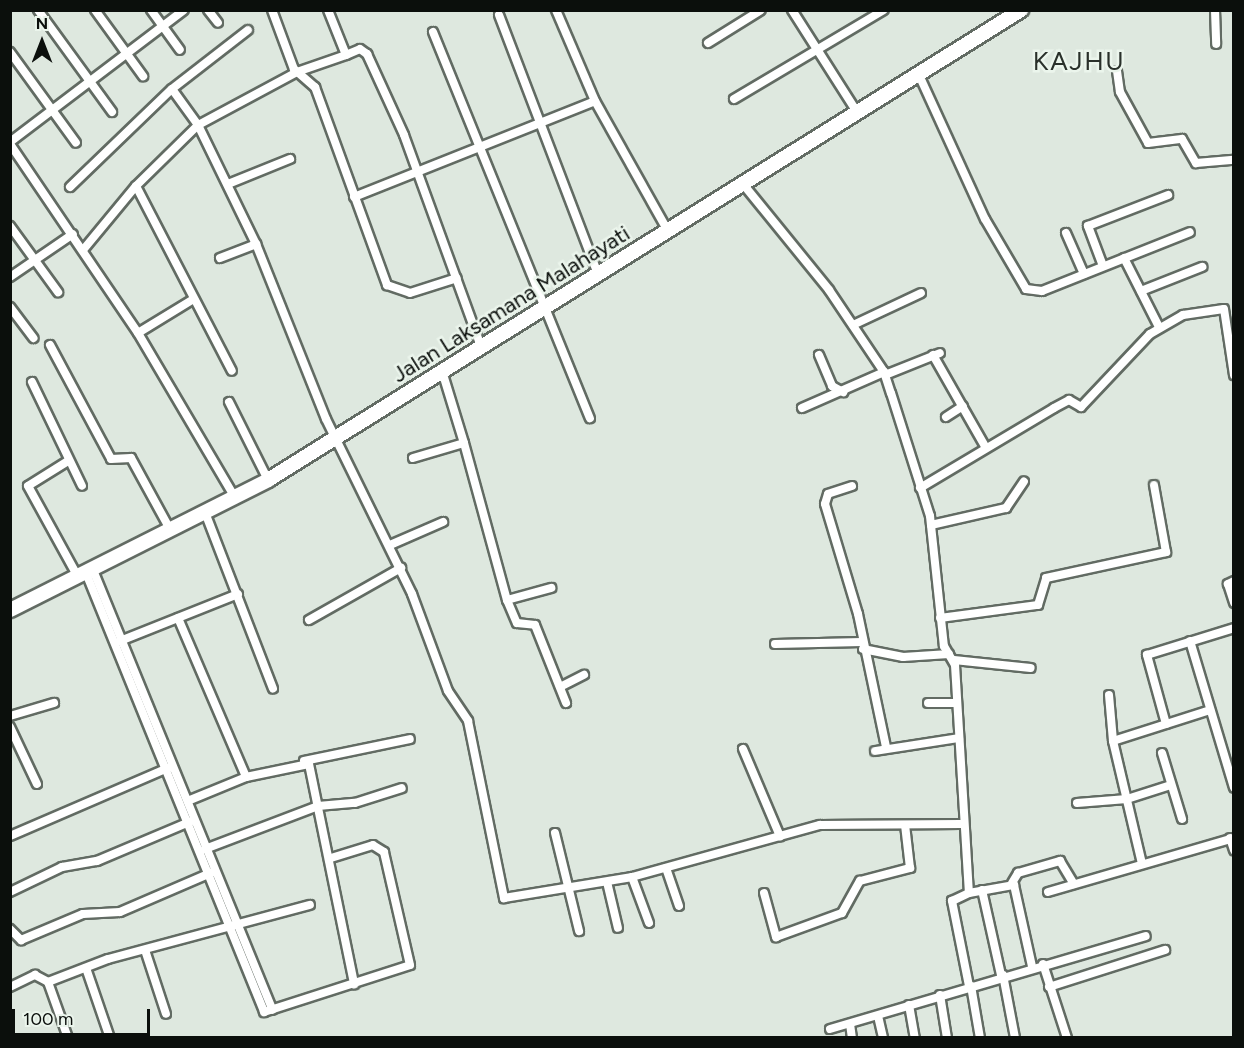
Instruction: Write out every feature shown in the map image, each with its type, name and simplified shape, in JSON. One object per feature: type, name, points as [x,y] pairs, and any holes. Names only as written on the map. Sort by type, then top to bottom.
[{"type":"highway","name":"Jalan Laksamana Malahayati","points":[[10,610],[171,532],[268,480],[1021,10]]},
{"type":"street","points":[[38,10],[90,78],[112,112]]},
{"type":"street","points":[[95,10],[143,76]]},
{"type":"street","points":[[151,10],[180,50]]},
{"type":"street","points":[[184,10],[52,107],[10,143],[138,333],[235,498]]},
{"type":"street","points":[[208,10],[218,23]]},
{"type":"street","points":[[272,10],[297,72],[315,87],[387,285],[410,293],[457,278]]},
{"type":"street","points":[[328,10],[346,55]]},
{"type":"street","points":[[556,10],[595,101],[668,231]]},
{"type":"street","points":[[792,10],[857,112]]},
{"type":"street","points":[[734,99],[817,52],[884,10]]},
{"type":"street","points":[[1215,10],[1216,44]]},
{"type":"street","points":[[708,43],[759,11]]},
{"type":"street","points":[[499,15],[598,274]]},
{"type":"street","points":[[70,187],[172,89],[248,30]]},
{"type":"street","points":[[434,32],[478,151],[546,306],[590,418]]},
{"type":"street","points":[[83,250],[136,186],[198,125],[297,72],[365,51],[418,172],[481,346]]},
{"type":"street","points":[[10,52],[76,143]]},
{"type":"street","points":[[1117,71],[1120,92],[1148,143],[1185,140],[1196,164],[1233,160]]},
{"type":"street","points":[[919,75],[1018,282],[1037,291],[1190,232]]},
{"type":"street","points":[[172,89],[198,125],[228,184],[256,244],[336,438],[390,545],[448,690],[468,721],[503,896],[509,900],[632,877],[820,825],[961,824]]},
{"type":"street","points":[[354,197],[478,151],[595,101]]},
{"type":"street","points":[[228,184],[290,159]]},
{"type":"street","points":[[743,184],[853,325],[884,374],[931,525],[940,618],[952,657],[957,703],[961,824],[969,893]]},
{"type":"street","points":[[136,186],[192,300],[232,371]]},
{"type":"street","points":[[1103,266],[1088,226],[1168,195]]},
{"type":"street","points":[[10,226],[58,292]]},
{"type":"street","points":[[1066,233],[1084,274]]},
{"type":"street","points":[[10,277],[73,234]]},
{"type":"street","points":[[220,258],[256,244]]},
{"type":"street","points":[[1124,258],[1159,327]]},
{"type":"street","points":[[1141,291],[1202,267]]},
{"type":"street","points":[[853,325],[921,293]]},
{"type":"street","points":[[138,333],[192,300]]},
{"type":"street","points":[[10,307],[33,338]]},
{"type":"street","points":[[920,488],[985,446],[1069,400],[1081,407],[1159,327],[1205,308],[1224,309],[1233,375]]},
{"type":"street","points":[[50,345],[111,459],[130,458],[171,532]]},
{"type":"street","points":[[802,408],[936,354],[985,446]]},
{"type":"street","points":[[819,355],[832,386],[843,392]]},
{"type":"street","points":[[442,371],[507,600],[517,622],[535,625],[566,703]]},
{"type":"street","points":[[32,382],[66,445],[68,461],[82,486]]},
{"type":"street","points":[[229,402],[268,480]]},
{"type":"street","points":[[946,417],[963,406]]},
{"type":"street","points":[[413,458],[464,443]]},
{"type":"street","points":[[68,461],[28,486],[86,573],[190,800],[193,820]]},
{"type":"street","points":[[931,525],[1006,508],[1024,481]]},
{"type":"street","points":[[940,618],[1038,605],[1046,578],[1166,552],[1154,485]]},
{"type":"street","points":[[852,486],[828,494],[825,504],[844,557],[886,747]]},
{"type":"street","points":[[206,514],[273,689]]},
{"type":"street","points":[[390,545],[443,522]]},
{"type":"street","points":[[309,620],[400,568]]},
{"type":"street","points":[[1233,581],[1228,584],[1233,603]]},
{"type":"street","points":[[507,600],[551,588]]},
{"type":"street","points":[[118,642],[238,594]]},
{"type":"street","points":[[178,618],[246,777]]},
{"type":"street","points":[[1166,724],[1146,657],[1233,628]]},
{"type":"street","points":[[1190,641],[1233,788]]},
{"type":"street","points":[[118,642],[165,769],[206,849],[273,1010],[406,968],[411,961],[384,852],[373,845],[331,858]]},
{"type":"street","points":[[775,644],[862,645],[903,657],[952,657],[1031,668]]},
{"type":"street","points":[[560,687],[584,675]]},
{"type":"street","points":[[1109,695],[1113,741],[1142,864]]},
{"type":"street","points":[[10,716],[54,703]]},
{"type":"street","points":[[928,703],[957,703]]},
{"type":"street","points":[[1113,741],[1210,710]]},
{"type":"street","points":[[10,727],[37,784]]},
{"type":"street","points":[[875,751],[886,747],[959,738]]},
{"type":"street","points":[[190,800],[246,777],[304,761],[410,739]]},
{"type":"street","points":[[743,749],[780,836]]},
{"type":"street","points":[[1162,753],[1182,819]]},
{"type":"street","points":[[304,761],[311,767],[331,858],[354,984]]},
{"type":"street","points":[[10,836],[174,765]]},
{"type":"street","points":[[1077,803],[1127,799],[1172,785]]},
{"type":"street","points":[[206,849],[318,806],[355,803],[402,788]]},
{"type":"street","points":[[10,892],[62,867],[97,861],[193,820]]},
{"type":"street","points":[[764,893],[777,937],[842,913],[860,881],[910,868],[905,825]]},
{"type":"street","points":[[555,833],[579,931]]},
{"type":"street","points":[[1048,892],[1232,838],[1233,850]]},
{"type":"street","points":[[1032,966],[1012,883],[1017,873],[1060,861],[1074,884]]},
{"type":"street","points":[[666,868],[679,906]]},
{"type":"street","points":[[10,929],[21,940],[83,914],[120,912],[215,871]]},
{"type":"street","points":[[632,877],[649,923]]},
{"type":"street","points":[[607,882],[618,928]]},
{"type":"street","points":[[980,1038],[952,901],[969,893],[1012,883]]},
{"type":"street","points":[[982,890],[1015,1038]]},
{"type":"street","points":[[48,982],[145,950],[310,905]]},
{"type":"street","points":[[830,1029],[878,1016],[1032,966],[1146,936]]},
{"type":"street","points":[[145,950],[166,1014]]},
{"type":"street","points":[[1049,987],[1166,950]]},
{"type":"street","points":[[1043,964],[1066,1038]]},
{"type":"street","points":[[86,968],[110,1038]]},
{"type":"street","points":[[10,987],[35,975],[48,982],[68,1038]]},
{"type":"street","points":[[940,995],[947,1038]]},
{"type":"street","points":[[909,1005],[915,1038]]},
{"type":"street","points":[[878,1016],[883,1038]]},
{"type":"street","points":[[850,1023],[852,1038]]},
{"type":"district","name":"KAJHU","points":[[1079,62]]}]
